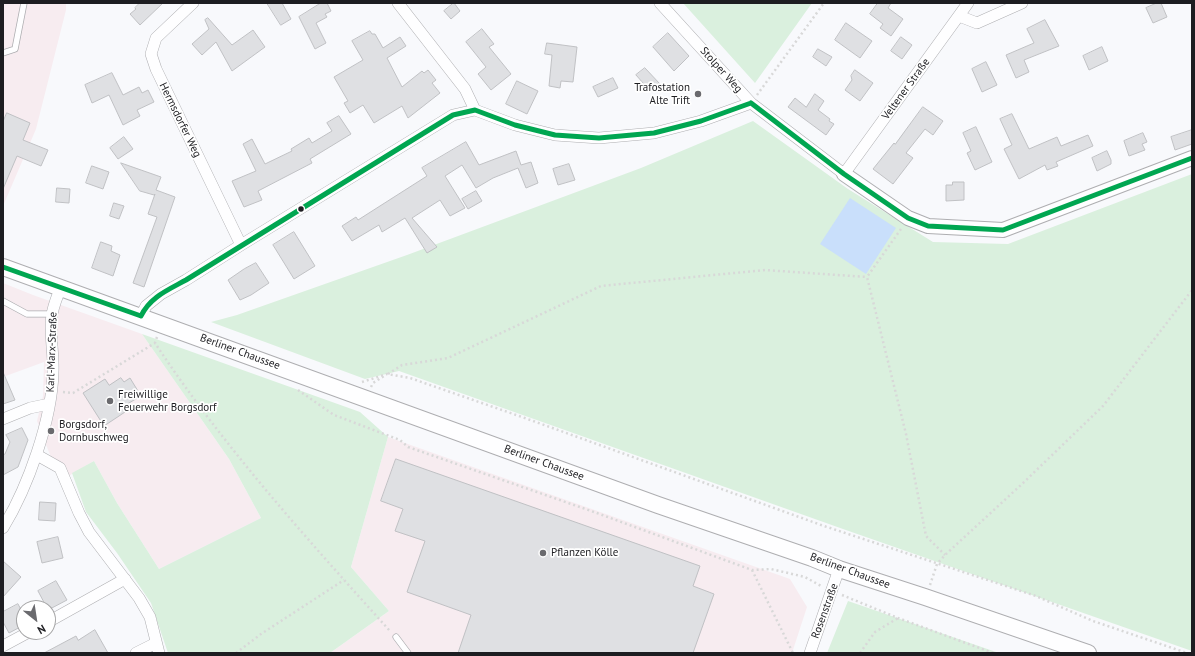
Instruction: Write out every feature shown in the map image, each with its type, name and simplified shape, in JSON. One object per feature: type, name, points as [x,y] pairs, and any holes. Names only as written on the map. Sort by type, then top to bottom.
[{"type":"main road","name":"Berliner Chaussee","points":[[3,267],[141,316],[361,390],[658,505],[812,558],[839,569],[1088,653]]},
{"type":"street","name":"Hermsdorfer Weg","points":[[193,3],[156,38],[151,54],[156,69],[241,245]]},
{"type":"street","points":[[398,3],[465,89],[474,110]]},
{"type":"street","name":"Stolper Weg","points":[[660,3],[751,103],[844,174]]},
{"type":"street","name":"Veltener Straße","points":[[844,174],[968,3]]},
{"type":"street","points":[[959,16],[978,23],[1022,3]]},
{"type":"street","points":[[141,316],[146,306],[161,294],[453,115],[474,110],[515,125],[555,135],[599,138],[654,133],[701,121],[751,103]]},
{"type":"street","points":[[844,174],[908,218],[928,226],[1003,230],[1192,158]]},
{"type":"street","name":"Karl-Marx-Straße","points":[[3,528],[12,514],[36,455],[50,404],[53,372],[52,314],[61,288]]},
{"type":"street","points":[[3,419],[30,408],[50,404]]},
{"type":"street","points":[[36,455],[60,468],[79,513],[89,532],[139,598],[150,617],[157,648],[136,653]]},
{"type":"street","name":"Rosenstraße","points":[[810,653],[839,569]]},
{"type":"street","points":[[56,618],[125,579]]},
{"type":"street","points":[[3,646],[16,639]]},
{"type":"lane","points":[[3,53],[16,49],[24,3]]},
{"type":"lane","points":[[3,302],[28,314],[52,314]]},
{"type":"lane","points":[[396,637],[408,653]]},
{"type":"path","points":[[751,103],[824,3]]},
{"type":"path","points":[[908,218],[867,277],[906,434],[926,536],[945,555]]},
{"type":"path","points":[[361,390],[402,365],[448,358],[601,286],[765,270],[867,277]]},
{"type":"path","points":[[925,597],[937,564],[1103,406],[1192,290]]},
{"type":"path","points":[[51,390],[73,393],[154,343],[158,335]]},
{"type":"path","points":[[154,343],[182,385],[250,470],[344,580],[396,637]]},
{"type":"path","points":[[361,390],[387,374],[410,378],[824,526],[1036,596],[1093,621],[1186,653]]},
{"type":"path","points":[[294,389],[334,415],[400,440],[408,447],[594,512],[752,570],[771,569],[805,577],[832,591],[898,618],[993,653]]},
{"type":"path","points":[[752,570],[793,653]]},
{"type":"path","points":[[236,653],[261,634],[344,580]]},
{"type":"path","points":[[860,653],[875,632],[898,618]]},
{"type":"shaded area","points":[[3,3],[66,3],[66,10],[36,129],[3,206]]},
{"type":"shaded area","points":[[3,283],[142,334],[229,459],[261,518],[159,569],[117,503],[94,461],[60,481],[37,421],[43,396],[44,362],[3,377]]},
{"type":"shaded area","name":"Pflanzen Kölle","points":[[388,437],[790,579],[807,607],[792,653],[330,653],[389,611],[351,567]]},
{"type":"green space","points":[[683,3],[812,3],[755,83]]},
{"type":"green space","points":[[753,121],[848,189],[933,242],[1008,244],[1192,174],[1192,651],[399,371],[365,379],[211,322],[237,315],[407,255],[641,168]]},
{"type":"green space","points":[[142,334],[360,412],[388,437],[351,567],[389,611],[330,653],[168,653],[151,603],[117,553],[86,512],[72,473],[94,461],[117,503],[159,569],[261,518],[229,459]]},
{"type":"green space","points":[[848,601],[999,653],[827,653]]},
{"type":"water","points":[[850,198],[896,228],[866,274],[820,244]]},
{"type":"building","points":[[140,3],[163,3],[140,25],[130,14]]},
{"type":"building","points":[[267,3],[282,3],[291,19],[281,25]]},
{"type":"building","points":[[321,3],[327,3],[331,11],[325,14],[327,17],[316,23],[326,43],[315,49],[299,17]]},
{"type":"building","points":[[454,3],[460,11],[451,19],[444,11]]},
{"type":"building","points":[[878,3],[891,3],[888,8],[903,19],[891,36],[880,28],[883,24],[870,14]]},
{"type":"building","points":[[1157,3],[1161,3],[1167,17],[1153,23],[1146,8]]},
{"type":"building","points":[[208,18],[232,45],[253,30],[265,47],[232,71],[216,42],[202,55],[192,44],[209,29],[205,20]]},
{"type":"building","points":[[1045,20],[1059,46],[1024,60],[1029,72],[1016,78],[1006,55],[1034,43],[1027,29]]},
{"type":"building","points":[[846,23],[872,41],[860,58],[835,40]]},
{"type":"building","points":[[482,29],[494,44],[489,47],[511,74],[491,90],[478,74],[486,67],[466,42]]},
{"type":"building","points":[[370,31],[372,34],[375,34],[383,48],[400,37],[406,46],[387,58],[402,87],[422,71],[424,73],[428,70],[436,80],[432,83],[440,93],[408,118],[402,106],[374,123],[363,105],[350,113],[344,103],[348,101],[334,77],[363,60],[352,41]]},
{"type":"building","points":[[668,33],[689,56],[674,71],[653,47]]},
{"type":"building","points":[[901,37],[912,45],[902,59],[891,51]]},
{"type":"building","points":[[547,43],[577,47],[573,82],[561,81],[560,88],[549,86],[552,55],[545,54]]},
{"type":"building","points":[[1102,47],[1108,61],[1089,70],[1083,56]]},
{"type":"building","points":[[818,49],[832,57],[826,66],[813,57]]},
{"type":"building","points":[[986,62],[997,85],[982,92],[972,69]]},
{"type":"building","points":[[645,68],[660,84],[651,92],[636,75]]},
{"type":"building","points":[[855,70],[873,83],[860,101],[845,90],[852,80],[851,76]]},
{"type":"building","points":[[112,73],[123,95],[139,87],[142,93],[148,90],[154,102],[137,110],[140,116],[123,125],[109,95],[92,103],[85,85]]},
{"type":"building","points":[[613,78],[618,88],[598,97],[593,87]]},
{"type":"building","points":[[517,81],[538,91],[527,114],[506,104]]},
{"type":"building","points":[[815,94],[824,101],[818,110],[834,124],[826,135],[788,107],[795,98],[806,107]]},
{"type":"building","points":[[923,107],[943,121],[933,135],[925,129],[906,153],[913,158],[893,184],[873,169],[894,143],[895,144]]},
{"type":"building","points":[[7,113],[30,123],[23,140],[48,150],[41,166],[17,156],[3,189],[3,122]]},
{"type":"building","points":[[1012,114],[1029,149],[1057,137],[1061,146],[1088,135],[1093,146],[1056,162],[1058,166],[1047,170],[1045,165],[1019,179],[1004,149],[1012,145],[1000,119]]},
{"type":"building","points":[[339,116],[351,134],[310,159],[312,163],[258,191],[262,200],[244,207],[232,181],[256,171],[243,144],[252,139],[265,164],[292,151],[291,149],[309,138],[312,143],[332,131],[327,123]]},
{"type":"building","points":[[976,127],[992,162],[975,170],[967,153],[971,151],[963,133]]},
{"type":"building","points":[[1192,130],[1192,144],[1175,150],[1171,137]]},
{"type":"building","points":[[1143,133],[1147,142],[1142,144],[1145,150],[1129,156],[1124,141]]},
{"type":"building","points":[[124,137],[133,149],[118,159],[110,148]]},
{"type":"building","points":[[466,142],[479,165],[516,151],[521,165],[531,162],[538,183],[526,188],[518,168],[493,178],[476,188],[462,165],[445,176],[465,208],[450,216],[440,200],[412,218],[437,247],[427,253],[405,218],[382,232],[379,225],[352,241],[342,226],[356,217],[358,220],[427,176],[422,168]]},
{"type":"building","points":[[1107,151],[1111,164],[1097,171],[1092,158]]},
{"type":"building","points":[[121,163],[161,177],[156,190],[175,197],[144,287],[133,283],[157,217],[148,214],[155,194],[140,191]]},
{"type":"building","points":[[569,164],[575,180],[558,185],[553,169]]},
{"type":"building","points":[[92,166],[109,172],[103,189],[86,183]]},
{"type":"building","points":[[953,182],[964,182],[964,200],[946,201],[946,185],[952,185]]},
{"type":"building","points":[[57,188],[70,189],[69,203],[56,202]]},
{"type":"building","points":[[476,191],[482,201],[468,209],[462,199]]},
{"type":"building","points":[[114,203],[124,206],[119,219],[110,216]]},
{"type":"building","points":[[294,232],[315,266],[294,279],[273,245]]},
{"type":"building","points":[[101,242],[112,246],[111,251],[120,255],[113,276],[92,268]]},
{"type":"building","points":[[256,263],[269,283],[251,295],[240,300],[228,280]]},
{"type":"building","points":[[3,372],[15,400],[3,404]]},
{"type":"building","name":"Freiwillige Feuerwehr Borgsdorf","points":[[121,378],[124,382],[130,378],[141,396],[122,407],[125,412],[104,426],[83,393],[105,379],[109,385]]},
{"type":"building","points":[[22,428],[28,440],[18,467],[3,475],[3,455],[5,454],[10,442],[6,435]]},
{"type":"building","name":"Pflanzen Kölle","points":[[396,459],[700,566],[693,586],[714,594],[693,653],[458,653],[471,615],[407,592],[425,541],[395,531],[403,509],[381,501]]},
{"type":"building","points":[[40,502],[56,503],[55,521],[39,520]]},
{"type":"building","points":[[58,537],[63,558],[42,563],[37,542]]},
{"type":"building","points":[[3,561],[21,577],[3,597]]},
{"type":"building","points":[[56,581],[67,600],[56,606],[56,600],[43,600],[38,591]]},
{"type":"building","points":[[16,605],[16,629],[9,633],[3,622],[3,612]]},
{"type":"building","points":[[95,630],[108,653],[44,653],[76,636],[78,640]]},
{"type":"transit line","points":[[751,103],[844,174],[908,218],[928,226],[1003,230],[1192,158]]},
{"type":"transit line","points":[[141,316],[149,304],[166,291],[453,115],[475,110],[515,125],[555,135],[599,138],[654,133],[701,121],[751,103]]},
{"type":"transit line","points":[[3,267],[141,316]]},
{"type":"place","name":"Trafostation Alte Trift","points":[[698,94]]},
{"type":"place","name":"Freiwillige Feuerwehr Borgsdorf","points":[[110,401]]},
{"type":"place","name":"Borgsdorf, Dornbuschweg","points":[[51,431]]},
{"type":"place","name":"Pflanzen Kölle","points":[[543,553]]}]
